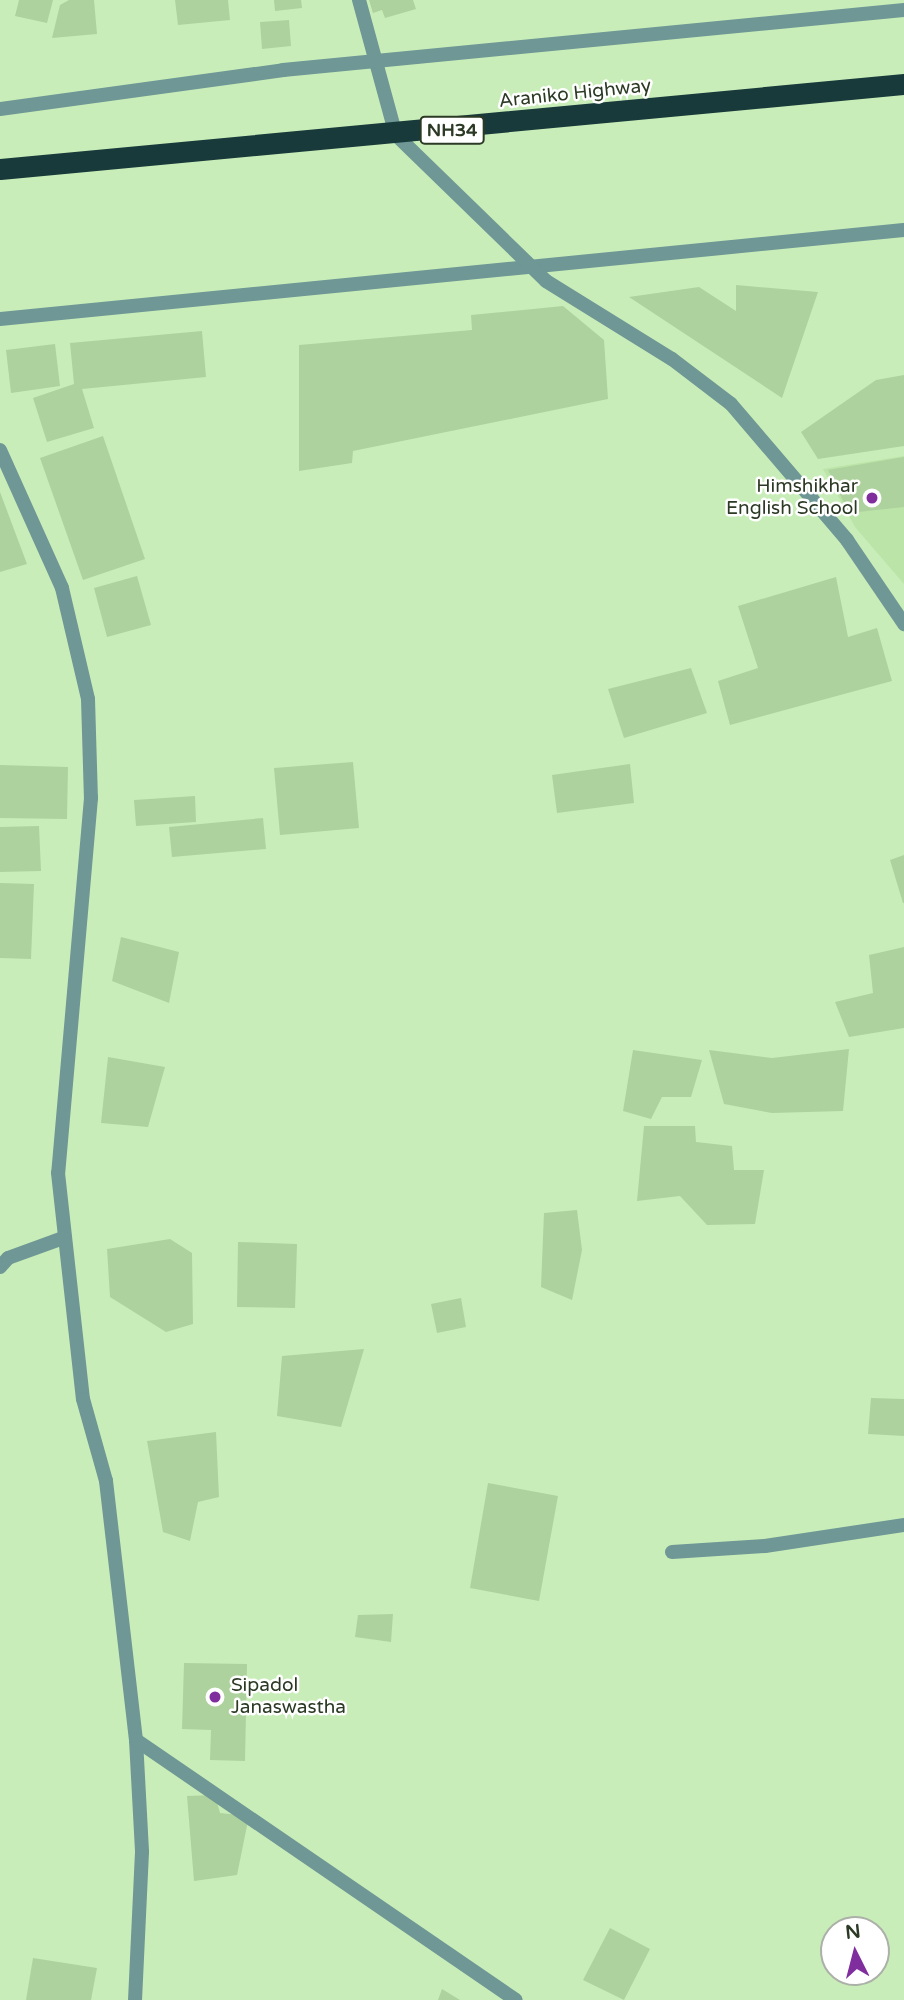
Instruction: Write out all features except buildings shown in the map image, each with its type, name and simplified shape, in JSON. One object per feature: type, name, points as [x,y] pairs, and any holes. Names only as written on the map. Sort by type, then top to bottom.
[{"type":"highway","name":"Araniko Highway","points":[[0,169],[397,135],[904,84]]},
{"type":"street","points":[[359,0],[397,135],[529,264],[731,404],[847,540],[904,624]]},
{"type":"street","points":[[0,108],[377,63],[904,10]]},
{"type":"street","points":[[0,319],[529,264],[904,230]]},
{"type":"street","points":[[0,450],[62,588],[88,699],[91,797],[59,1117],[63,1238],[83,1399],[106,1481],[136,1740],[142,1852],[135,2000]]},
{"type":"street","points":[[0,1267],[8,1258],[63,1238]]},
{"type":"street","points":[[672,1552],[765,1546],[904,1525]]},
{"type":"street","points":[[136,1740],[516,2000]]},
{"type":"shaded area","name":"Himshikhar English School","points":[[904,456],[904,584],[855,527],[823,469]]},
{"type":"place","name":"Himshikhar English School","points":[[872,498]]},
{"type":"place","name":"Sipadol Janaswastha","points":[[215,1697]]}]
